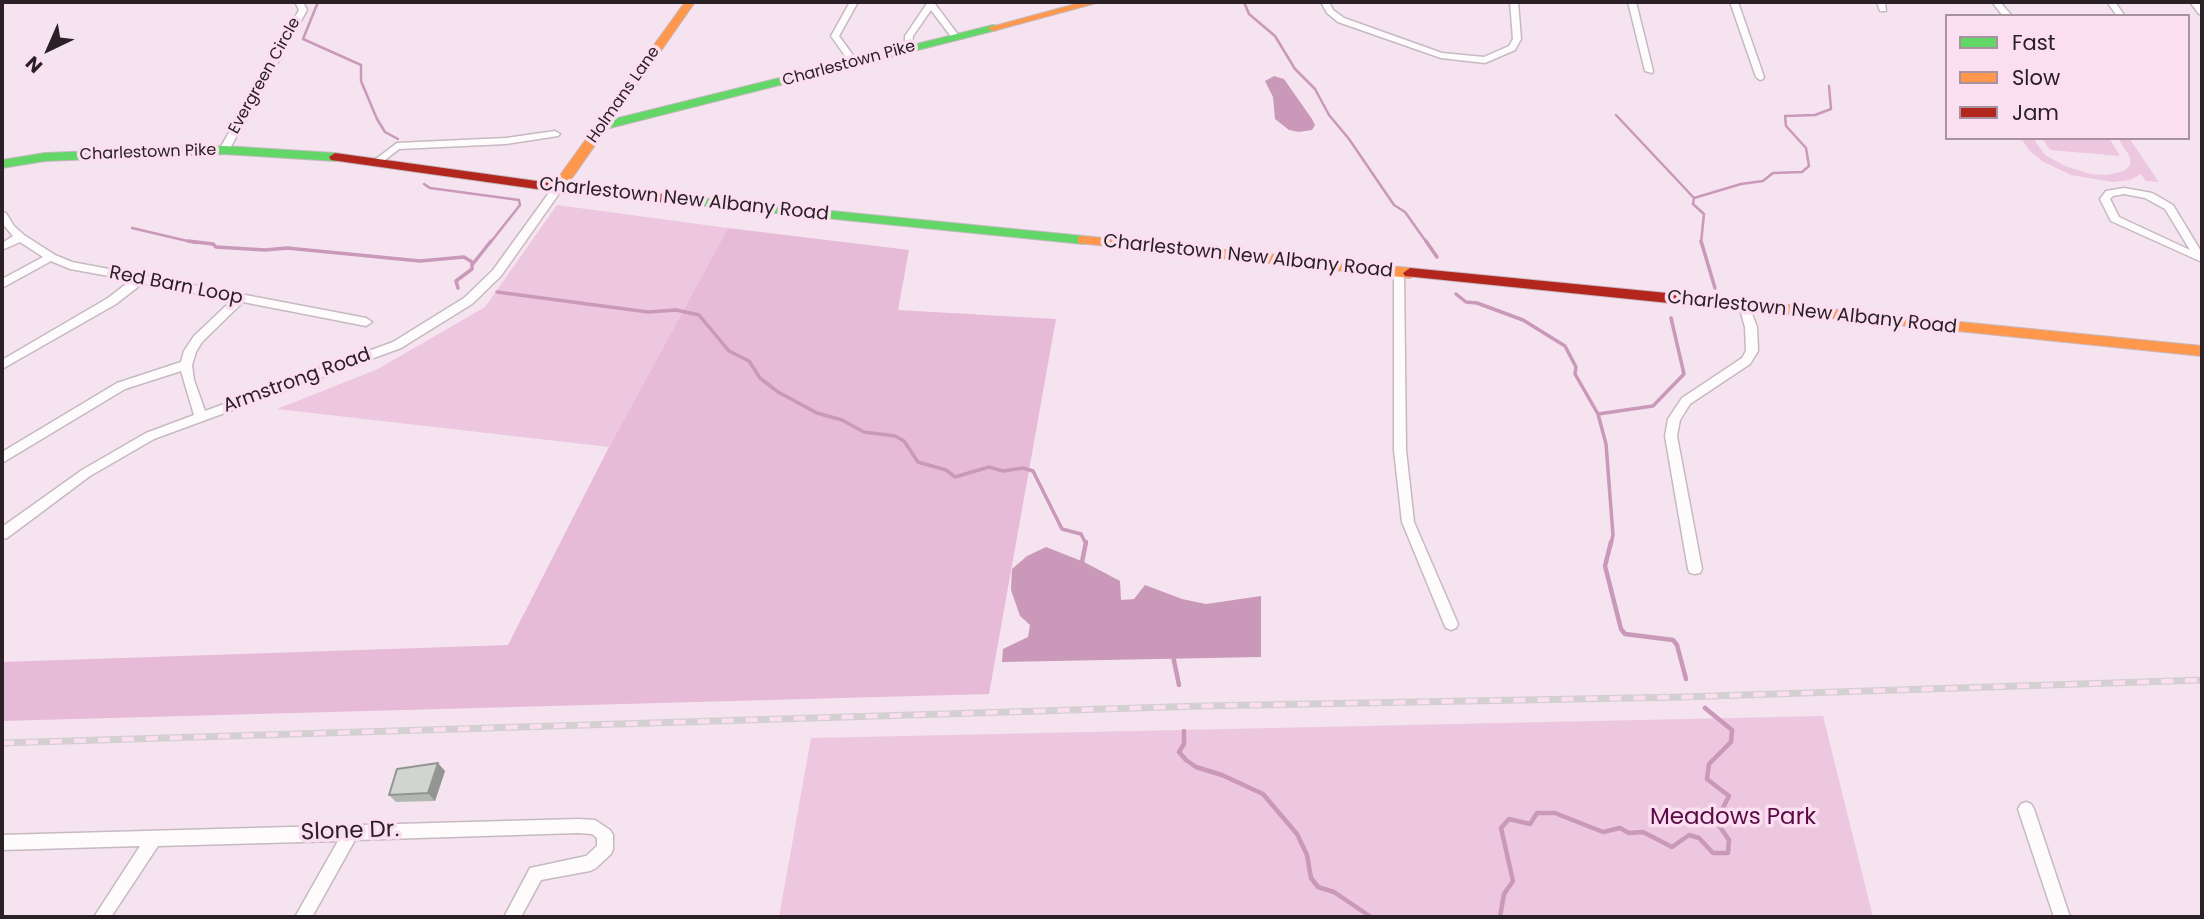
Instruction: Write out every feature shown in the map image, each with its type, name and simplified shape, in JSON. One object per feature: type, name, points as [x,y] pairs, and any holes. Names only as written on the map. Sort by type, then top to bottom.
[{"type":"main road","name":"Holmans Lane","points":[[558,188],[690,2]]},
{"type":"main road","name":"Charlestown Pike","points":[[602,126],[1095,2]]},
{"type":"main road","name":"Charlestown Pike","points":[[2,164],[45,157],[224,150],[295,153]]},
{"type":"main road","name":"Charlestown New Albany Road","points":[[295,153],[558,188],[2202,351]]},
{"type":"street","name":"Evergreen Circle","points":[[224,150],[303,10],[299,2]]},
{"type":"street","points":[[854,2],[835,36],[854,62]]},
{"type":"street","points":[[1325,2],[1330,11],[1342,20],[1441,55],[1485,60],[1512,48],[1517,38],[1514,2]]},
{"type":"street","points":[[1632,2],[1649,71]]},
{"type":"street","points":[[1734,2],[1760,77]]},
{"type":"street","points":[[2194,2],[2202,12]]},
{"type":"street","points":[[908,48],[909,36],[931,3],[955,36]]},
{"type":"street","points":[[376,162],[397,146],[506,141],[555,134]]},
{"type":"street","name":"Armstrong Road","points":[[2,534],[86,473],[150,436],[397,345],[468,301],[497,273],[558,188]]},
{"type":"street","points":[[2133,191],[2162,201],[2169,207],[2202,260],[2115,219],[2105,199],[2110,193],[2133,191]]},
{"type":"street","name":"Red Barn Loop","points":[[2,215],[10,229],[51,257],[90,270],[366,322]]},
{"type":"street","points":[[2,247],[20,237]]},
{"type":"street","points":[[2,284],[51,257]]},
{"type":"street","points":[[1399,272],[1400,450],[1408,522],[1451,624]]},
{"type":"street","points":[[2,365],[101,307],[140,279]]},
{"type":"street","points":[[201,417],[188,380],[186,365],[190,351],[198,339],[241,298]]},
{"type":"street","points":[[1695,569],[1671,436],[1674,419],[1686,401],[1746,362],[1752,351],[1751,327],[1744,306]]},
{"type":"street","points":[[2,458],[121,386],[186,365]]},
{"type":"street","points":[[2026,809],[2062,917]]},
{"type":"street","name":"Slone Dr.","points":[[2,843],[578,826],[595,827],[605,835],[606,849],[590,863],[536,873]]},
{"type":"street","points":[[303,917],[351,832]]},
{"type":"street","points":[[102,917],[154,839]]},
{"type":"street","points":[[512,917],[536,873]]},
{"type":"green space","points":[[2022,140],[2034,140],[2045,155],[2065,166],[2091,174],[2107,175],[2124,171],[2130,165],[2130,157],[2119,140],[2130,140],[2159,182],[2146,181],[2141,174],[2130,180],[2113,182],[2071,175],[2042,161]]},
{"type":"green space","points":[[2043,140],[2110,140],[2120,156],[2050,150]]},
{"type":"green space","points":[[557,205],[728,228],[609,447],[277,409],[378,369],[485,307]]},
{"type":"green space","name":"Meadows Park","points":[[1823,716],[1873,917],[779,917],[811,738]]},
{"type":"shaded area","points":[[1274,76],[1284,79],[1312,119],[1315,125],[1312,130],[1289,130],[1275,119],[1273,97],[1265,81]]},
{"type":"shaded area","points":[[728,228],[909,250],[898,310],[1056,319],[989,694],[2,721],[2,662],[508,645],[609,447]]},
{"type":"shaded area","points":[[1046,547],[1084,562],[1120,581],[1121,600],[1134,599],[1145,585],[1182,599],[1206,604],[1261,596],[1261,657],[1002,662],[1003,649],[1028,637],[1030,625],[1020,616],[1011,590],[1012,569],[1027,556]]},
{"type":"building","points":[[438,763],[428,793],[389,795],[397,769]]},
{"type":"waterway","points":[[318,2],[303,39],[361,65],[361,81],[377,119],[385,132],[398,139]]},
{"type":"waterway","points":[[1244,2],[1249,14],[1275,36],[1295,69],[1315,89],[1329,115],[1349,139],[1394,205],[1405,212],[1427,243]]},
{"type":"waterway","points":[[1694,198],[1741,184],[1763,181],[1773,173],[1802,172],[1809,166],[1806,148],[1786,126],[1785,116],[1815,115],[1831,109],[1829,86]]},
{"type":"waterway","points":[[1616,115],[1694,198]]},
{"type":"waterway","points":[[424,184],[430,188],[519,200],[520,205],[490,243]]},
{"type":"waterway","points":[[1694,198],[1693,204],[1704,214],[1701,242]]},
{"type":"waterway","points":[[132,228],[196,243]]},
{"type":"waterway","points":[[188,241],[213,244],[216,247],[265,250],[287,248],[420,261],[464,257],[472,262],[472,265]]},
{"type":"waterway","points":[[472,265],[491,241]]},
{"type":"waterway","points":[[1426,241],[1437,257]]},
{"type":"waterway","points":[[1701,242],[1715,288]]},
{"type":"waterway","points":[[458,288],[456,281],[472,269],[472,265]]},
{"type":"waterway","points":[[497,292],[648,312],[676,310],[699,315],[729,351],[749,361],[760,378],[778,392],[817,413],[842,420],[864,432],[895,436],[904,441],[918,462],[946,470],[955,477],[989,467],[1003,471],[1023,468],[1033,471],[1062,529],[1081,534],[1086,543]]},
{"type":"waterway","points":[[1456,294],[1466,302],[1477,303],[1523,320],[1565,346],[1576,367],[1575,374],[1598,414]]},
{"type":"waterway","points":[[1598,414],[1653,406],[1684,374],[1671,318]]},
{"type":"waterway","points":[[1598,414],[1606,444],[1613,535],[1611,544]]},
{"type":"waterway","points":[[1611,542],[1605,566],[1621,629],[1625,634],[1673,640],[1677,645],[1686,679]]},
{"type":"waterway","points":[[1082,562],[1086,543]]},
{"type":"waterway","points":[[1173,656],[1179,685]]},
{"type":"waterway","points":[[1500,917],[1504,894],[1513,881],[1501,828],[1509,819],[1530,824],[1537,813],[1555,813],[1603,832],[1620,828],[1629,833],[1643,832],[1672,847],[1689,835],[1699,838],[1713,853],[1728,853],[1729,840],[1716,821],[1729,796],[1707,779],[1709,764],[1731,742],[1732,730],[1705,708]]},
{"type":"waterway","points":[[1184,731],[1184,744],[1179,752],[1186,760],[1196,767],[1222,775],[1263,794],[1297,834],[1307,855],[1311,878],[1318,887],[1334,892],[1371,917]]},
{"type":"railway","points":[[2,743],[1202,706],[1683,697],[2202,680]]},
{"type":"traffic: fast","points":[[602,126],[993,28]]},
{"type":"traffic: fast","points":[[2,164],[45,157],[224,150],[335,157]]},
{"type":"traffic: fast","points":[[661,198],[1083,240]]},
{"type":"traffic: slow","points":[[558,188],[690,2]]},
{"type":"traffic: slow","points":[[993,28],[1095,2]]},
{"type":"traffic: slow","points":[[1083,240],[1410,273]]},
{"type":"traffic: slow","points":[[1728,304],[2202,351]]},
{"type":"traffic: jam","points":[[335,157],[558,188],[661,198]]},
{"type":"traffic: jam","points":[[1410,273],[1728,304]]}]
